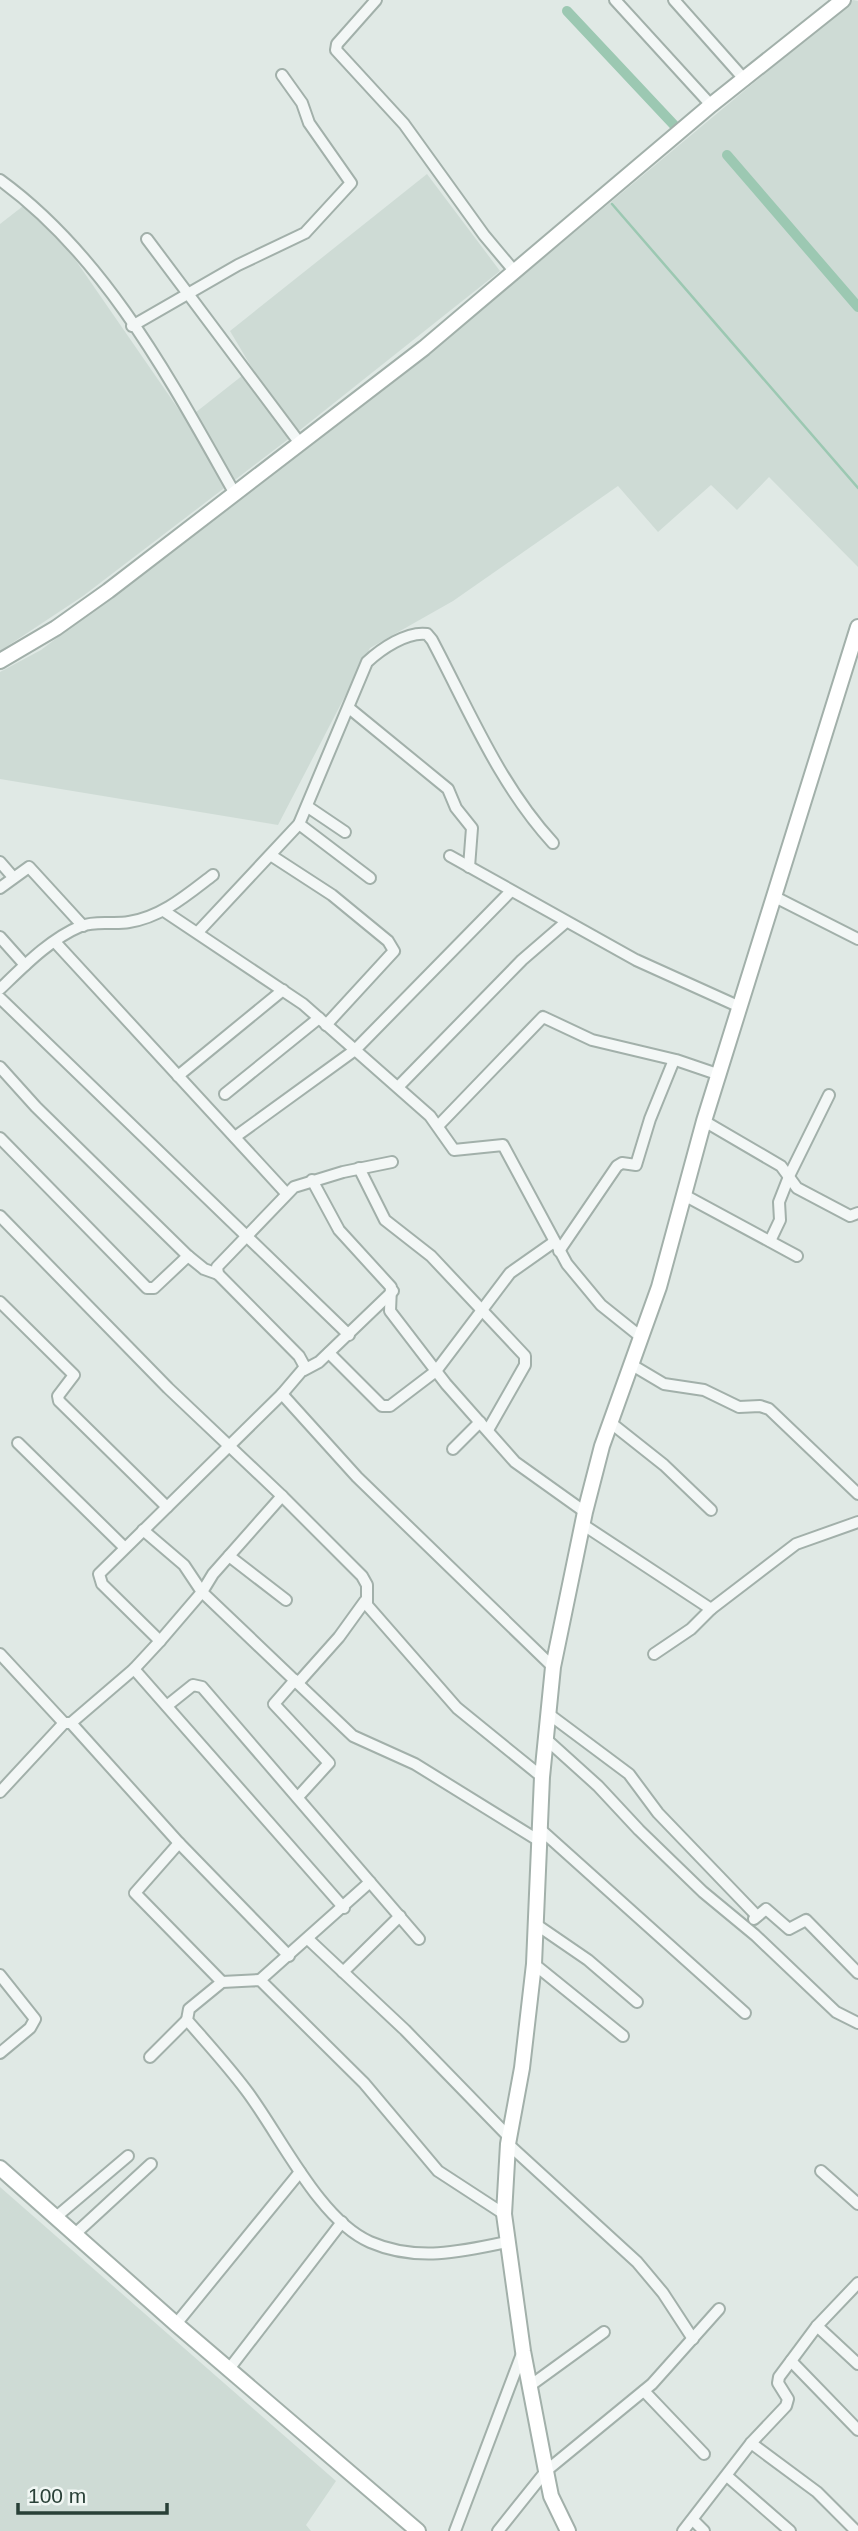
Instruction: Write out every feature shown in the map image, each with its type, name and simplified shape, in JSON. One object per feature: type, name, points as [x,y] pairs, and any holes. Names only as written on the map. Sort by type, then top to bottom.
[{"type":"street","points":[[376,0],[337,44],[336,50],[416,139],[484,235],[515,272]]},
{"type":"street","points":[[615,0],[711,105]]},
{"type":"street","points":[[674,0],[745,80]]},
{"type":"street","points":[[0,661],[82,609],[424,348],[711,105],[843,0]]},
{"type":"street","points":[[132,326],[238,265],[305,233],[351,183],[340,163],[309,123],[302,103],[282,75]]},
{"type":"street","points":[[0,180],[56,228],[132,326],[166,374],[234,492]]},
{"type":"street","points":[[147,239],[299,442]]},
{"type":"street","points":[[568,2531],[551,2496],[546,2472],[523,2351],[504,2214],[508,2140],[522,2068],[534,1964],[542,1777],[553,1667],[584,1518],[611,1423],[641,1337],[704,1121],[858,627]]},
{"type":"street","points":[[198,932],[272,856],[299,824],[349,708],[364,666],[372,657],[396,642],[416,634],[427,634],[438,650],[480,738],[527,812],[553,843]]},
{"type":"street","points":[[349,708],[448,789],[456,808],[472,828],[469,867]]},
{"type":"street","points":[[308,807],[345,832]]},
{"type":"street","points":[[299,824],[370,878]]},
{"type":"street","points":[[225,1094],[323,1021],[394,951],[388,941],[332,895],[272,856]]},
{"type":"street","points":[[450,856],[636,960],[740,1007]]},
{"type":"street","points":[[0,862],[13,877]]},
{"type":"street","points":[[0,888],[29,867],[83,926]]},
{"type":"street","points":[[0,989],[55,942],[83,926],[130,922],[164,911],[214,875]]},
{"type":"street","points":[[235,1137],[355,1050],[511,891]]},
{"type":"street","points":[[775,897],[858,939]]},
{"type":"street","points":[[164,911],[283,990],[323,1021],[438,1126],[450,1147],[458,1152],[496,1143],[503,1145],[556,1247],[601,1305],[641,1337]]},
{"type":"street","points":[[398,1087],[522,960],[566,922]]},
{"type":"street","points":[[0,937],[25,965]]},
{"type":"street","points":[[55,942],[286,1193]]},
{"type":"street","points":[[178,1076],[283,990]]},
{"type":"street","points":[[0,998],[349,1335]]},
{"type":"street","points":[[438,1126],[543,1017],[592,1040],[674,1059],[720,1074]]},
{"type":"street","points":[[329,1353],[386,1407],[436,1371],[480,1309],[510,1273],[556,1247],[617,1166],[622,1163],[636,1165],[650,1119],[674,1059]]},
{"type":"street","points":[[0,1068],[55,1126],[188,1256],[204,1269],[218,1274],[299,1356],[304,1362],[304,1370]]},
{"type":"street","points":[[770,1241],[780,1220],[779,1202],[790,1174],[828,1095]]},
{"type":"street","points":[[704,1121],[782,1166],[790,1174],[797,1188],[850,1216],[858,1213]]},
{"type":"street","points":[[0,1138],[147,1288],[154,1288],[188,1256]]},
{"type":"street","points":[[218,1274],[217,1266],[286,1193],[312,1180],[392,1162]]},
{"type":"street","points":[[359,1168],[385,1220],[431,1256],[523,1352],[526,1360],[484,1426],[453,1450]]},
{"type":"street","points":[[312,1180],[340,1230],[393,1291],[390,1311],[436,1371],[515,1462],[584,1518],[711,1609]]},
{"type":"street","points":[[684,1195],[797,1256]]},
{"type":"street","points":[[0,1216],[228,1446],[247,1460],[362,1576],[367,1585],[365,1601],[339,1637],[275,1702],[275,1706],[329,1763],[298,1797]]},
{"type":"street","points":[[160,1641],[99,1578],[102,1570],[304,1370],[329,1353],[393,1291]]},
{"type":"street","points":[[0,1302],[72,1372],[73,1380],[58,1396],[59,1402],[167,1507]]},
{"type":"street","points":[[632,1365],[664,1384],[704,1390],[739,1407],[760,1406],[769,1409],[858,1494]]},
{"type":"street","points":[[282,1394],[357,1477],[553,1667]]},
{"type":"street","points":[[611,1423],[664,1465],[711,1510]]},
{"type":"street","points":[[18,1443],[124,1548]]},
{"type":"street","points":[[0,1792],[68,1723],[134,1669],[282,1496]]},
{"type":"street","points":[[654,1654],[691,1629],[711,1609],[796,1544],[858,1522]]},
{"type":"street","points":[[143,1530],[184,1565],[202,1592],[353,1736],[415,1764],[541,1836],[745,2013]]},
{"type":"street","points":[[229,1556],[286,1600]]},
{"type":"street","points":[[365,1601],[443,1695],[542,1777]]},
{"type":"street","points":[[0,1654],[289,1956]]},
{"type":"street","points":[[134,1669],[344,1908]]},
{"type":"street","points":[[168,1705],[193,1685],[199,1685],[419,1939]]},
{"type":"street","points":[[550,1715],[629,1774],[658,1812],[757,1916]]},
{"type":"street","points":[[547,1740],[598,1786],[654,1846],[836,2012],[858,2023]]},
{"type":"street","points":[[179,1843],[135,1892],[222,1982]]},
{"type":"street","points":[[150,2057],[187,2020],[190,2009],[222,1982],[260,1980],[344,1908],[370,1882]]},
{"type":"street","points":[[745,1927],[766,1909],[792,1930],[808,1922],[858,1973]]},
{"type":"street","points":[[343,1972],[400,1916]]},
{"type":"street","points":[[537,1925],[588,1960],[637,2002]]},
{"type":"street","points":[[308,1939],[508,2140],[637,2262],[663,2293],[693,2339]]},
{"type":"street","points":[[534,1964],[622,2036]]},
{"type":"street","points":[[0,1975],[34,2019],[30,2028],[0,2053]]},
{"type":"street","points":[[260,1980],[364,2083],[438,2171],[504,2214]]},
{"type":"street","points":[[187,2020],[247,2090],[300,2172],[342,2222],[370,2242],[416,2253],[446,2255],[507,2242]]},
{"type":"street","points":[[56,2217],[128,2156]]},
{"type":"street","points":[[75,2234],[152,2164]]},
{"type":"street","points":[[0,2168],[176,2324],[418,2531]]},
{"type":"street","points":[[821,2171],[858,2204]]},
{"type":"street","points":[[176,2324],[300,2172]]},
{"type":"street","points":[[229,2369],[342,2222]]},
{"type":"street","points":[[683,2531],[751,2443],[788,2403],[778,2380],[817,2326],[858,2283]]},
{"type":"street","points":[[498,2531],[546,2472],[644,2391],[719,2309]]},
{"type":"street","points":[[817,2326],[858,2364]]},
{"type":"street","points":[[531,2385],[604,2332]]},
{"type":"street","points":[[454,2531],[523,2351]]},
{"type":"street","points":[[791,2361],[858,2430]]},
{"type":"street","points":[[644,2391],[704,2454]]},
{"type":"street","points":[[751,2443],[817,2492],[856,2531]]},
{"type":"street","points":[[727,2476],[790,2531]]},
{"type":"street","points":[[693,2520],[704,2531]]},
{"type":"shaded area","points":[[853,0],[858,1],[858,567],[769,477],[737,510],[711,485],[658,532],[618,486],[453,601],[370,648],[278,825],[0,779],[0,672],[41,650],[406,373]]},
{"type":"shaded area","points":[[427,174],[500,271],[295,434],[83,596],[0,651],[0,224],[27,203],[72,255],[186,420],[252,368],[230,331]]},
{"type":"shaded area","points":[[0,2187],[336,2481],[306,2525],[311,2531],[0,2531]]},
{"type":"waterway","points":[[567,11],[674,125]]},
{"type":"waterway","points":[[727,155],[858,307]]},
{"type":"waterway","points":[[612,204],[858,488]]}]
